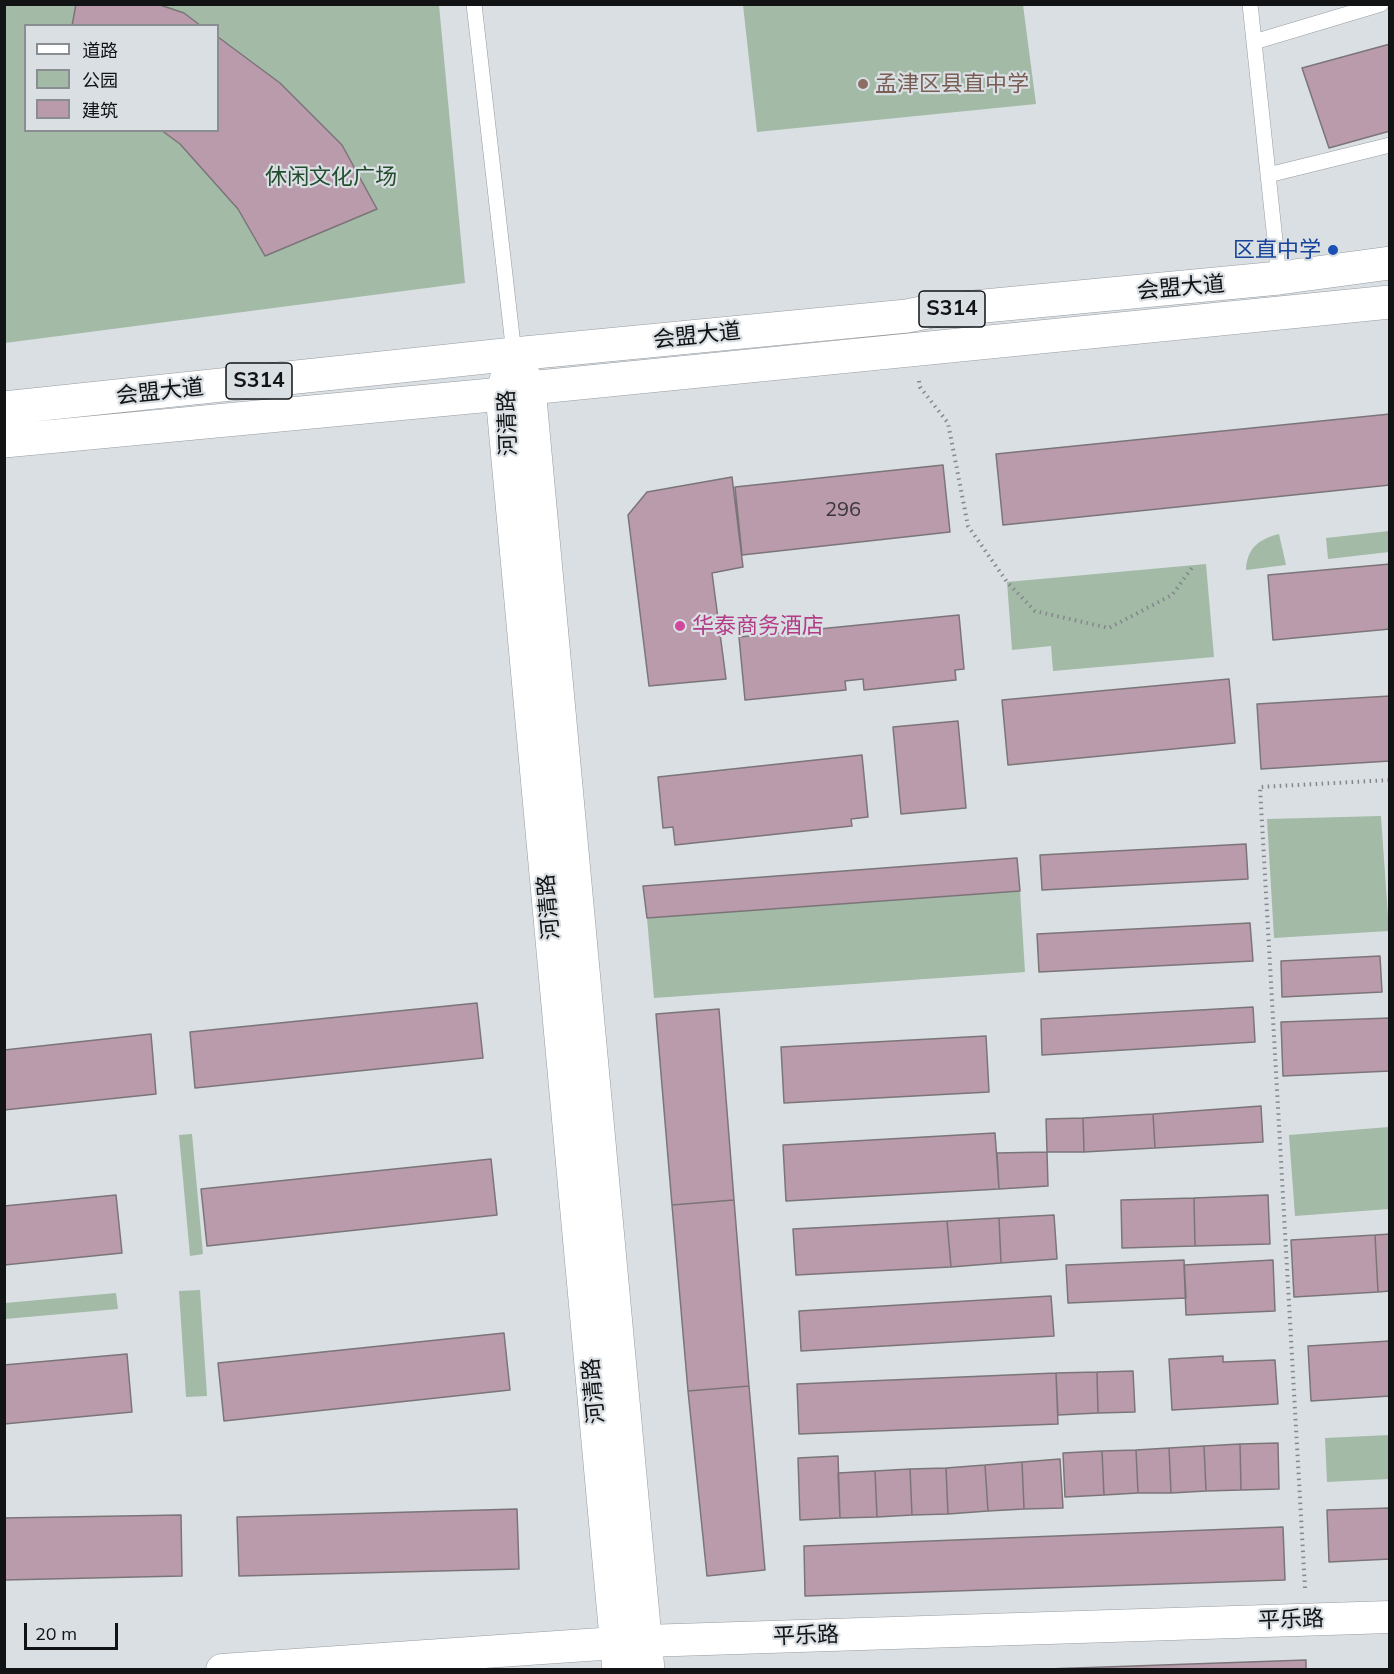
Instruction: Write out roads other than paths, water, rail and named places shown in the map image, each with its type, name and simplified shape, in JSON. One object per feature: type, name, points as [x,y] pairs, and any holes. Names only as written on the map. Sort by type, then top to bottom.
[{"type":"main road","name":"会盟大道","points":[[4,408],[514,354],[907,316],[932,311],[1279,278],[1389,263]]},
{"type":"main road","name":"会盟大道","points":[[4,441],[1389,302]]},
{"type":"main road","name":"河清路","points":[[514,354],[632,1656]]},
{"type":"street","name":"平乐路","points":[[222,1670],[632,1656],[1306,1619],[1389,1617]]},
{"type":"lane","points":[[474,4],[514,354]]},
{"type":"lane","points":[[1250,4],[1279,278]]},
{"type":"lane","points":[[1254,42],[1381,4]]},
{"type":"lane","points":[[1268,175],[1389,145]]},
{"type":"place","name":"孟津区县直中学","points":[[863,84]]},
{"type":"place","name":"区直中学","points":[[1333,250]]},
{"type":"place","name":"华泰商务酒店","points":[[680,626]]},
{"type":"park label","name":"休闲文化广场","points":[[331,177]]}]
